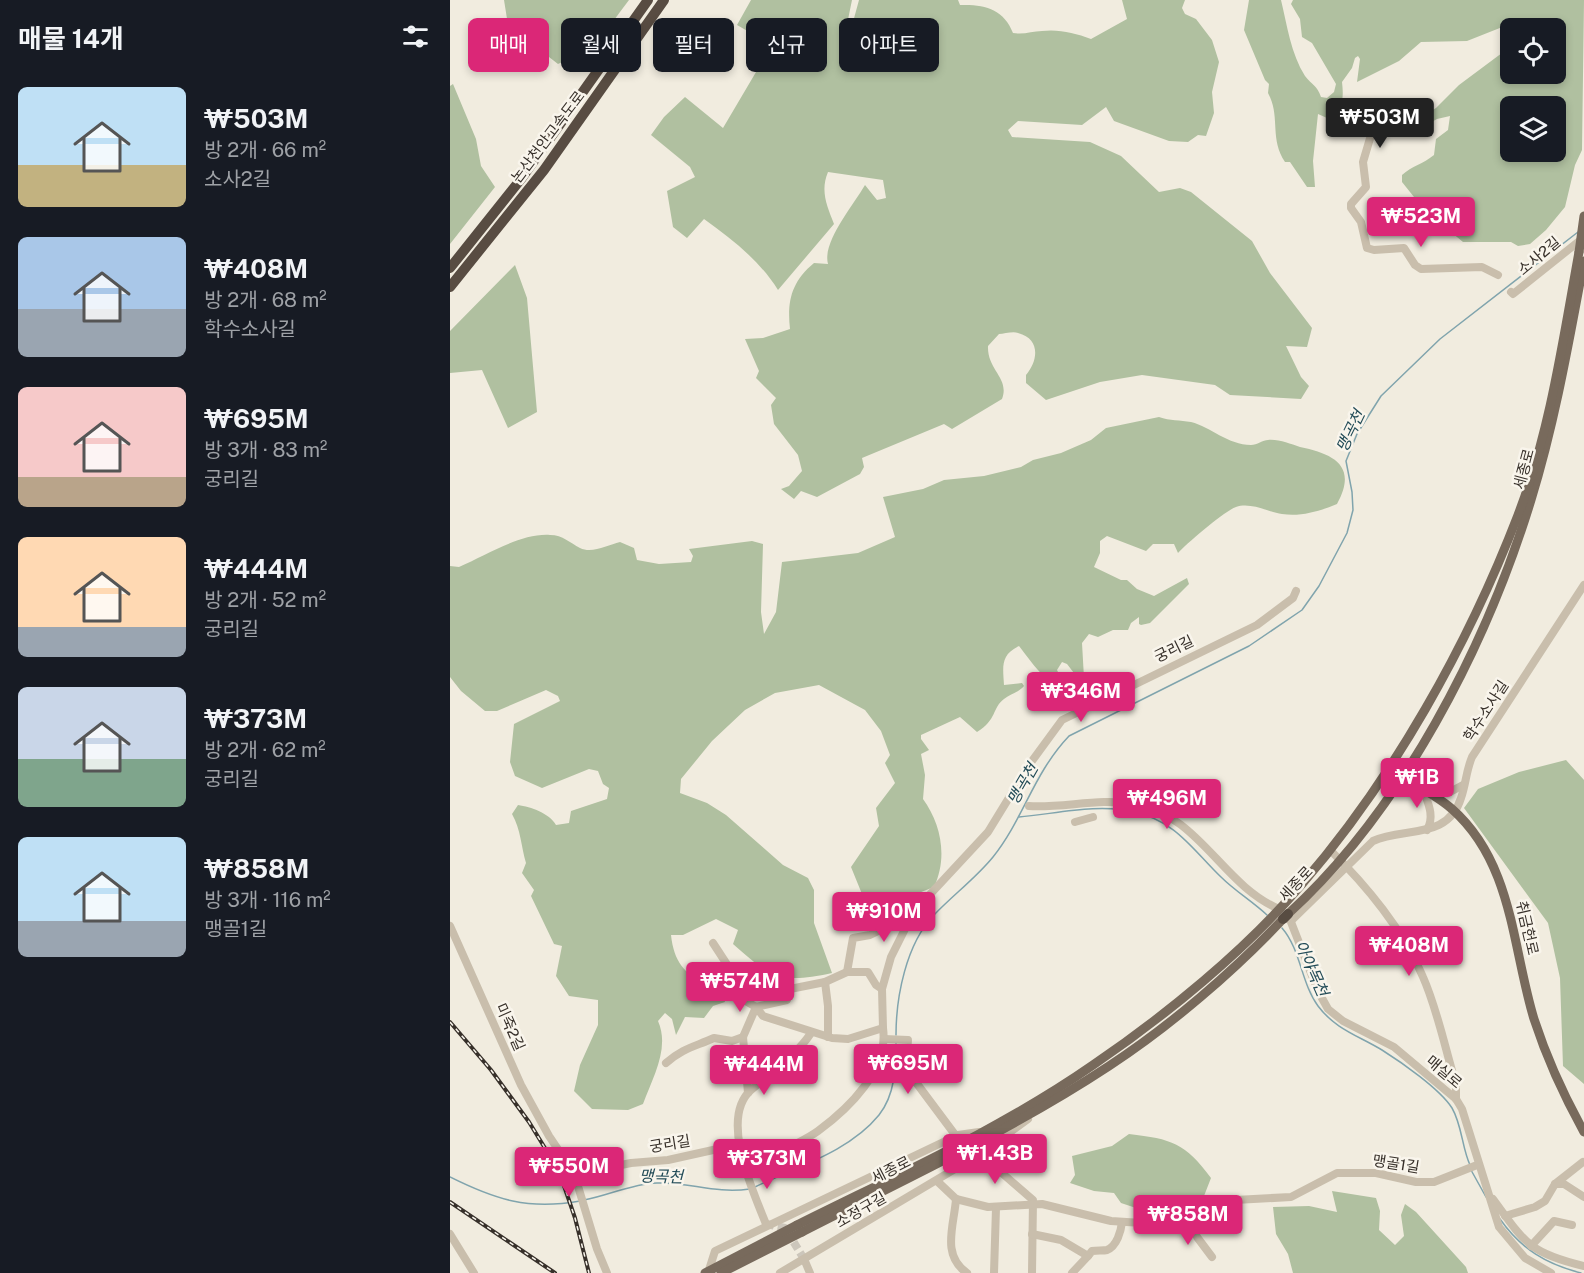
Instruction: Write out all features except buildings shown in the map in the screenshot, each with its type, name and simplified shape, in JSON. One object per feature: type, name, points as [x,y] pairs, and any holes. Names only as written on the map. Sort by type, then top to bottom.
[{"type":"highway","name":"논산천안고속도로","points":[[450,268],[521,179],[648,0]]},
{"type":"highway","name":"논산천안고속도로","points":[[450,287],[544,170],[664,0]]},
{"type":"main road","name":"세종로","points":[[706,1273],[976,1143],[1120,1058],[1209,990],[1274,929],[1388,769],[1457,652],[1518,514],[1544,429],[1584,216]]},
{"type":"main road","name":"세종로","points":[[721,1273],[1058,1089],[1171,1009],[1265,923],[1283,915],[1343,863],[1401,776],[1459,677],[1517,543],[1550,432],[1584,261]]},
{"type":"main road","name":"취금헌로","points":[[1388,769],[1455,811],[1481,841],[1499,877],[1534,1019],[1562,1092],[1584,1132]]},
{"type":"street","name":"소사2길","points":[[1342,109],[1355,121],[1367,126],[1371,135],[1363,162],[1366,187],[1351,204],[1351,208],[1361,222],[1367,248],[1374,250],[1404,248],[1415,265],[1421,269],[1482,267],[1498,275]]},
{"type":"street","name":"소사2길","points":[[1511,292],[1513,294],[1525,285],[1584,237]]},
{"type":"street","name":"학수소사길","points":[[1455,811],[1472,757],[1584,585]]},
{"type":"street","name":"궁리길","points":[[747,1170],[817,1131],[868,1083],[875,1071],[884,1039],[882,989],[891,957],[907,925],[922,903],[988,832],[1029,765],[1062,720],[1257,625],[1293,598],[1296,591]]},
{"type":"street","points":[[1427,830],[1431,818],[1423,789],[1450,792],[1457,790],[1464,783]]},
{"type":"street","points":[[1075,822],[1090,818],[1087,802]]},
{"type":"street","name":"세종로","points":[[1029,806],[1087,802],[1134,804],[1156,810],[1193,832],[1235,881],[1283,915]]},
{"type":"street","points":[[1343,863],[1383,836],[1427,830],[1442,825],[1455,811]]},
{"type":"street","points":[[1330,850],[1343,863],[1404,943],[1422,974],[1456,1084],[1456,1099]]},
{"type":"street","name":"매실로","points":[[1283,915],[1328,1009],[1343,1021],[1394,1047],[1456,1099],[1462,1108],[1499,1227],[1525,1258],[1551,1273]]},
{"type":"street","points":[[848,972],[853,938],[870,935],[899,921],[907,925]]},
{"type":"street","name":"미죽2길","points":[[450,926],[521,1085],[549,1136],[574,1173],[597,1249],[607,1273]]},
{"type":"street","points":[[713,943],[728,966],[744,1000],[764,1016],[811,1033],[849,1039],[883,1028]]},
{"type":"street","points":[[756,1008],[788,1000],[790,989],[825,982],[848,972],[868,972],[876,985],[882,989]]},
{"type":"street","points":[[825,982],[828,1036]]},
{"type":"street","points":[[748,1093],[743,1037],[756,1008]]},
{"type":"street","points":[[766,1224],[740,1144],[736,1126],[737,1110],[748,1093],[788,1058],[811,1033]]},
{"type":"street","points":[[666,1063],[687,1047],[699,1047],[714,1038],[732,1041],[743,1037]]},
{"type":"street","points":[[884,1039],[908,1040],[906,1069],[956,1136]]},
{"type":"street","name":"소정구길","points":[[780,1273],[983,1152],[1044,1104]]},
{"type":"street","points":[[706,1273],[715,1251],[766,1224],[956,1136],[983,1131]]},
{"type":"street","name":"궁리길","points":[[568,1165],[596,1170],[631,1163],[668,1160],[740,1144]]},
{"type":"street","points":[[983,1152],[1031,1196],[1033,1204],[1032,1273]]},
{"type":"street","points":[[1505,1216],[1535,1207],[1545,1201],[1555,1184],[1583,1162]]},
{"type":"street","name":"맹골1길","points":[[956,1199],[996,1208],[1042,1204],[1095,1218],[1173,1225],[1190,1221],[1235,1200],[1291,1197],[1337,1173],[1376,1173],[1416,1182],[1434,1182],[1478,1165]]},
{"type":"street","points":[[937,1180],[956,1199],[950,1245],[952,1259],[967,1273]]},
{"type":"street","points":[[1555,1184],[1564,1184],[1584,1197]]},
{"type":"street","points":[[1488,1193],[1520,1237],[1531,1246],[1565,1263],[1584,1266]]},
{"type":"street","points":[[994,1273],[996,1208]]},
{"type":"street","points":[[1190,1221],[1197,1237],[1212,1257]]},
{"type":"street","points":[[1531,1246],[1554,1221],[1572,1224]]},
{"type":"street","points":[[1072,1273],[1092,1251],[1106,1250],[1112,1246],[1121,1231],[1122,1222]]},
{"type":"street","points":[[450,1234],[474,1273]]},
{"type":"street","points":[[1032,1234],[1061,1240],[1088,1256]]},
{"type":"street","points":[[804,1258],[810,1273]]},
{"type":"street","points":[[1565,1263],[1570,1273]]},
{"type":"green space","points":[[504,0],[629,0],[615,18],[561,18],[561,63],[558,64],[549,57],[549,18],[507,18]]},
{"type":"green space","points":[[751,0],[852,0],[848,18],[839,18],[839,72],[939,72],[939,18],[854,18],[859,0],[958,0],[960,5],[985,7],[999,13],[1013,33],[1055,31],[1073,33],[1091,39],[1127,19],[1122,0],[1185,0],[1182,8],[1185,14],[1196,19],[1212,40],[1219,62],[1212,92],[1214,113],[1206,136],[1198,135],[1188,142],[1169,141],[1114,121],[1106,107],[1082,125],[1018,121],[1008,130],[1012,137],[1090,142],[1121,156],[1159,192],[1180,188],[1191,192],[1252,241],[1270,273],[1312,328],[1307,347],[1286,346],[1301,377],[1309,386],[1301,399],[1230,395],[1215,385],[1142,375],[1100,382],[1046,400],[1026,383],[1026,375],[1035,357],[1031,340],[1016,332],[999,334],[988,346],[991,361],[1003,385],[1002,399],[952,429],[944,424],[862,458],[864,467],[860,474],[817,497],[801,491],[794,499],[781,489],[789,486],[802,471],[798,455],[774,424],[771,405],[776,398],[756,378],[759,371],[745,339],[763,338],[790,329],[790,301],[796,285],[814,263],[828,264],[827,255],[834,235],[865,185],[877,200],[886,198],[883,180],[828,172],[825,192],[834,224],[778,290],[763,269],[745,251],[704,219],[687,238],[673,227],[667,191],[695,177],[690,167],[651,135],[664,117],[685,97],[723,128],[756,72],[827,72],[827,18],[746,18],[746,30],[737,25]]},
{"type":"green space","points":[[1249,0],[1281,0],[1290,39],[1300,67],[1321,97],[1327,98],[1334,92],[1336,84],[1312,43],[1302,37],[1300,19],[1291,4],[1293,0],[1584,0],[1582,150],[1575,165],[1565,207],[1546,230],[1530,244],[1518,246],[1511,242],[1463,242],[1445,227],[1424,220],[1418,202],[1402,182],[1402,175],[1434,155],[1436,139],[1448,130],[1450,116],[1437,119],[1404,137],[1399,136],[1402,129],[1436,108],[1459,85],[1500,54],[1500,84],[1566,84],[1566,18],[1500,18],[1500,28],[1467,41],[1421,42],[1399,61],[1357,82],[1360,59],[1358,56],[1355,58],[1352,68],[1342,82],[1343,94],[1339,107],[1327,118],[1318,114],[1313,161],[1315,187],[1307,187],[1290,162],[1285,162],[1280,153],[1274,111],[1268,93],[1269,84],[1265,80],[1244,30]]},
{"type":"green space","points":[[453,84],[476,139],[481,166],[495,187],[450,244],[450,86]]},
{"type":"green space","points":[[515,265],[527,298],[537,412],[508,428],[482,370],[450,373],[450,331]]},
{"type":"green space","points":[[1159,417],[1191,422],[1243,444],[1253,445],[1266,440],[1276,440],[1323,454],[1332,458],[1343,471],[1345,480],[1343,491],[1337,504],[1303,514],[1289,515],[1248,506],[1236,507],[1215,520],[1178,553],[1174,544],[1153,544],[1146,551],[1107,536],[1100,541],[1100,553],[1094,567],[1121,580],[1127,580],[1137,589],[1154,596],[1187,578],[1189,584],[1150,623],[1139,624],[1139,617],[1131,623],[1128,630],[1113,630],[1098,637],[1089,634],[1082,643],[1084,678],[1077,677],[1067,664],[1062,662],[1057,670],[1059,674],[1073,675],[1072,687],[1063,687],[1048,680],[1019,646],[1008,653],[1004,662],[1004,685],[1022,683],[1024,686],[1000,703],[983,728],[977,732],[960,717],[921,735],[921,739],[929,750],[921,754],[925,775],[923,799],[938,830],[941,864],[934,887],[911,896],[900,906],[900,919],[875,926],[851,867],[879,826],[876,808],[895,783],[885,763],[890,755],[881,731],[865,710],[819,685],[775,693],[745,710],[712,741],[681,779],[680,793],[707,803],[726,815],[783,865],[808,878],[814,890],[814,923],[832,973],[788,978],[768,971],[733,944],[738,930],[716,919],[683,935],[671,935],[675,953],[686,971],[707,986],[712,985],[721,990],[725,1002],[713,1006],[704,1018],[685,1017],[676,1035],[672,1019],[665,1013],[658,1021],[662,1042],[659,1062],[643,1104],[628,1110],[592,1109],[574,1091],[580,1065],[598,1025],[598,1000],[569,996],[556,976],[562,946],[554,944],[531,896],[534,890],[522,873],[526,863],[512,814],[518,805],[539,811],[556,825],[569,823],[571,811],[607,799],[609,788],[603,784],[598,771],[589,769],[542,788],[515,776],[510,762],[514,724],[560,701],[558,696],[546,690],[497,711],[485,711],[461,691],[450,677],[450,566],[459,567],[516,541],[539,535],[559,536],[585,550],[620,542],[634,548],[637,560],[659,564],[691,562],[693,556],[689,549],[752,541],[763,544],[761,612],[764,634],[776,612],[782,562],[858,553],[895,537],[883,497],[923,489],[944,480],[984,476],[1021,467],[1033,460],[1061,453],[1091,440],[1106,428]]},
{"type":"green space","points":[[1566,760],[1584,780],[1584,1084],[1563,1066],[1560,978],[1548,923],[1464,808],[1478,789],[1519,772]]},
{"type":"green space","points":[[1129,1134],[1156,1138],[1176,1145],[1193,1157],[1211,1178],[1204,1196],[1191,1217],[1171,1207],[1142,1210],[1121,1203],[1114,1193],[1094,1191],[1070,1183],[1075,1175],[1072,1156],[1112,1146]]},
{"type":"green space","points":[[1332,1191],[1376,1198],[1380,1211],[1379,1230],[1395,1245],[1404,1236],[1401,1215],[1405,1204],[1416,1212],[1466,1267],[1468,1273],[1293,1273],[1288,1254],[1276,1234],[1273,1207],[1309,1206],[1337,1212]]},
{"type":"waterway","name":"맹곡천","points":[[896,1035],[898,1004],[904,972],[924,927],[993,857],[1013,827],[1046,765],[1069,736],[1249,646],[1302,610],[1319,586],[1347,533],[1353,510],[1346,461],[1357,434],[1381,396],[1440,339],[1578,232]]},
{"type":"waterway","name":"아야목천","points":[[1019,817],[1106,809],[1149,816],[1182,837],[1226,882],[1267,915]]},
{"type":"waterway","name":"아야목천","points":[[1282,928],[1293,946],[1312,997],[1325,1014],[1332,1021],[1382,1050],[1430,1084],[1452,1108],[1470,1165]]},
{"type":"waterway","name":"맹곡천","points":[[755,1187],[837,1149],[867,1128],[879,1115],[888,1099],[895,1071],[896,1043]]},
{"type":"waterway","name":"아야목천","points":[[1471,1170],[1486,1197]]},
{"type":"waterway","name":"맹곡천","points":[[450,1177],[482,1192],[513,1201],[544,1204],[580,1201]]},
{"type":"waterway","name":"맹곡천","points":[[584,1200],[638,1185],[657,1183],[725,1190],[750,1189]]},
{"type":"waterway","name":"아야목천","points":[[1500,1219],[1508,1230],[1535,1254],[1581,1273]]},
{"type":"tunnel","points":[[766,1224],[785,1228],[804,1259]]},
{"type":"railway","points":[[450,1022],[491,1070],[529,1122],[559,1171],[575,1218],[589,1273]]},
{"type":"railway","points":[[450,1202],[555,1273]]}]
